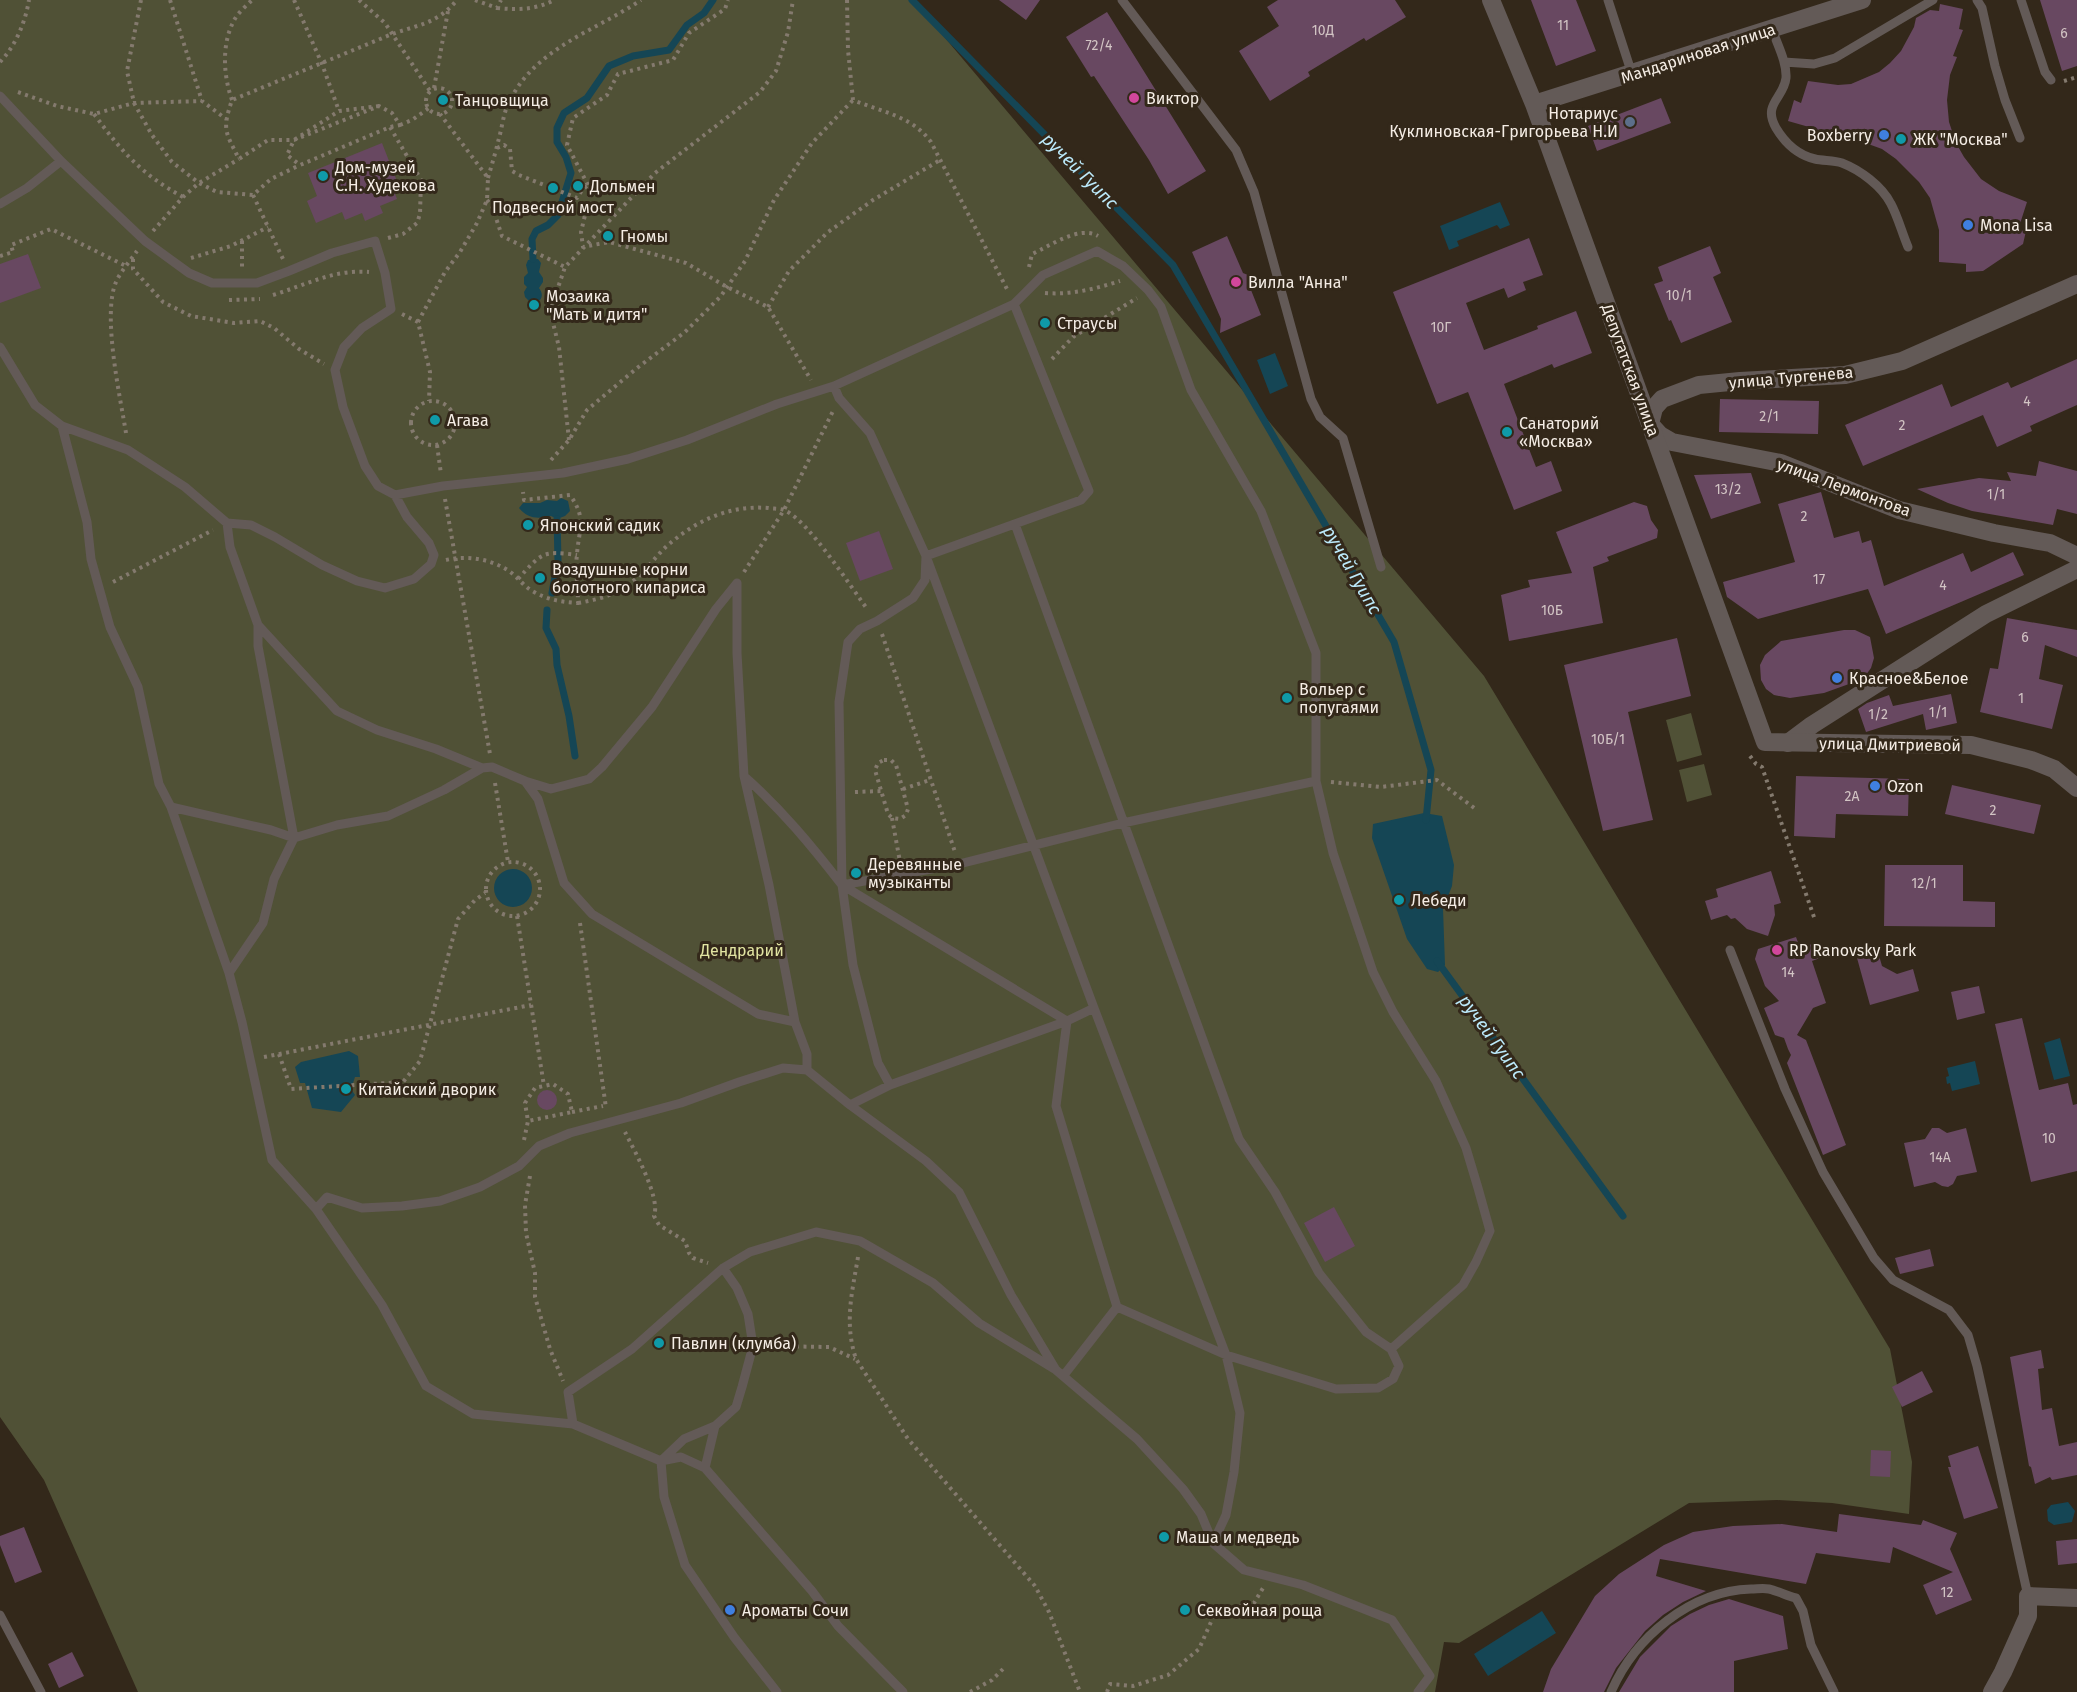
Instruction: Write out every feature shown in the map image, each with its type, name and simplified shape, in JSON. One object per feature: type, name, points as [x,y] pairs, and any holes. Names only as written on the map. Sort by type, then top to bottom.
[{"type":"street","name":"Депутатская улица","points":[[1491,0],[1534,104],[1765,742]]},
{"type":"street","name":"Мандариновая улица","points":[[1534,104],[1862,0]]},
{"type":"street","name":"улица Тургенева","points":[[1650,424],[1654,408],[1662,399],[1699,385],[1845,375],[1902,361],[2077,284]]},
{"type":"street","name":"улица Лермонтова","points":[[1650,424],[1660,435],[1672,442],[1781,463],[1899,510],[1994,533],[2050,543],[2077,556]]},
{"type":"street","points":[[1788,743],[1812,725],[1986,614],[2077,569]]},
{"type":"street","name":"улица Дмитриевой","points":[[1765,742],[1971,744],[2031,760],[2054,770],[2077,788]]},
{"type":"street","points":[[1992,1692],[2013,1653],[2028,1616],[2028,1596],[2077,1598]]},
{"type":"lane","points":[[1122,0],[1236,150],[1254,192],[1311,399],[1320,417],[1343,438],[1381,567]]},
{"type":"lane","points":[[1608,0],[1632,74]]},
{"type":"lane","points":[[1784,62],[1814,64],[1835,58],[1933,0]]},
{"type":"lane","points":[[1977,0],[1982,8],[2005,100],[2020,138]]},
{"type":"lane","points":[[2021,0],[2045,72],[2051,80]]},
{"type":"lane","points":[[1772,29],[1784,62],[1786,76],[1783,87],[1772,105],[1775,126],[1794,150],[1812,158],[1842,163],[1871,180],[1890,202],[1908,247]]},
{"type":"lane","points":[[0,96],[61,161],[145,241],[189,273],[212,283],[257,283],[332,253],[375,241],[385,273],[391,309],[362,328],[344,347],[335,370],[343,407],[365,466],[378,486],[395,495],[407,517],[429,543],[434,555],[431,564],[414,579],[385,588],[357,581],[322,565],[251,525],[227,523],[185,487],[128,450],[62,426],[35,405],[0,347]]},
{"type":"lane","points":[[0,204],[27,188],[61,161]]},
{"type":"lane","points":[[395,495],[443,486],[563,473],[628,459],[687,440],[777,404],[834,386],[1014,303],[1043,275],[1097,251],[1114,259],[1134,276],[1161,308],[1191,390],[1261,510],[1316,653],[1316,781],[1333,853],[1373,972],[1393,1011],[1436,1081],[1466,1148],[1490,1231],[1476,1262],[1462,1285],[1391,1350]]},
{"type":"lane","points":[[926,556],[1081,500],[1089,491],[1014,303]]},
{"type":"lane","points":[[834,386],[839,398],[870,433],[926,556],[1226,1355],[1240,1413],[1234,1472],[1226,1515],[1214,1543]]},
{"type":"lane","points":[[62,426],[87,522],[91,559],[110,627],[138,687],[159,784],[171,807],[229,973],[272,1160],[316,1209],[382,1305],[426,1386],[473,1414],[573,1424],[661,1461],[681,1457],[705,1468],[812,1591],[838,1626],[903,1692]]},
{"type":"lane","points":[[227,523],[230,547],[258,625],[258,646],[294,838],[274,879],[263,923],[229,973]]},
{"type":"lane","points":[[1015,524],[1239,1138],[1275,1192],[1319,1273],[1366,1332],[1391,1350],[1399,1366],[1393,1379],[1378,1388],[1336,1389],[1226,1355],[1117,1308],[1056,1106],[1067,1021]]},
{"type":"lane","points":[[890,1085],[878,1063],[853,965],[842,885],[839,702],[848,642],[860,629],[878,621],[914,598],[925,580],[926,556]]},
{"type":"lane","points":[[258,625],[337,711],[377,730],[551,789],[590,779],[602,767],[652,707],[716,609],[737,583]]},
{"type":"lane","points":[[737,583],[737,653],[744,776],[769,885],[795,1023],[807,1054],[807,1070]]},
{"type":"lane","points":[[171,807],[271,830],[294,838],[337,825],[388,816],[487,767]]},
{"type":"lane","points":[[744,776],[776,804],[842,885],[1067,1021]]},
{"type":"lane","points":[[525,781],[538,799],[564,882],[592,914],[758,1014],[795,1023]]},
{"type":"lane","points":[[842,885],[959,864],[1123,823],[1316,781]]},
{"type":"lane","points":[[1730,950],[1785,1089],[1818,1161],[1874,1258],[1893,1280],[1950,1310],[1968,1335],[1977,1366],[2028,1596]]},
{"type":"lane","points":[[850,1105],[890,1085],[1067,1021],[1094,1008]]},
{"type":"lane","points":[[316,1209],[327,1197],[362,1208],[440,1201],[480,1187],[519,1166],[539,1146],[570,1133],[681,1103],[783,1068],[807,1070],[926,1161],[959,1192],[1011,1295],[1060,1373]]},
{"type":"lane","points":[[573,1424],[568,1392],[632,1349],[723,1268],[750,1252],[816,1232],[861,1242],[933,1283],[979,1323],[1060,1373],[1137,1439],[1183,1489],[1202,1514],[1214,1543],[1244,1570],[1303,1585],[1392,1620],[1430,1676],[1418,1692]]},
{"type":"lane","points":[[661,1461],[684,1439],[715,1426],[736,1407],[753,1346],[748,1314],[737,1288],[723,1268]]},
{"type":"lane","points":[[1060,1373],[1117,1308]]},
{"type":"lane","points":[[705,1468],[715,1426]]},
{"type":"lane","points":[[661,1461],[664,1497],[686,1565],[734,1637],[777,1692]]},
{"type":"lane","points":[[1611,1692],[1639,1647],[1667,1621],[1699,1600],[1734,1590],[1768,1589],[1796,1599],[1803,1611],[1811,1645],[1834,1692]]},
{"type":"lane","points":[[0,1615],[41,1692]]},
{"type":"path","points":[[0,62],[9,53],[19,33],[29,0]]},
{"type":"path","points":[[141,0],[127,71],[134,104],[152,135],[172,162],[199,183],[217,192],[253,195],[271,179],[390,127],[412,120],[429,108]]},
{"type":"path","points":[[170,0],[202,101],[226,119]]},
{"type":"path","points":[[239,159],[225,131],[232,100],[225,68],[225,44],[236,18],[252,0]]},
{"type":"path","points":[[294,0],[322,64],[339,111]]},
{"type":"path","points":[[359,0],[385,23],[432,90]]},
{"type":"path","points":[[232,100],[391,34],[421,26],[448,11],[457,0]]},
{"type":"path","points":[[475,0],[498,8],[519,10],[544,5],[554,0]]},
{"type":"path","points":[[498,8],[501,0]]},
{"type":"path","points":[[429,401],[430,372],[418,322],[445,272],[477,223],[487,200],[488,178],[507,107],[522,81],[536,67],[576,36],[641,0]]},
{"type":"path","points":[[583,247],[581,232],[591,190],[567,145],[573,118],[607,95],[618,74],[673,60],[689,33],[725,9],[728,0]]},
{"type":"path","points":[[569,440],[559,347],[550,311],[565,267],[655,173],[760,92],[776,71],[788,32],[793,0]]},
{"type":"path","points":[[847,0],[848,50],[854,100]]},
{"type":"path","points":[[432,90],[439,87],[447,89],[453,98],[451,108],[445,113],[432,112],[426,98],[432,90],[448,11]]},
{"type":"path","points":[[10,89],[57,106],[94,114],[134,104],[202,101]]},
{"type":"path","points":[[854,100],[905,118],[921,129],[940,160],[1014,303]]},
{"type":"path","points":[[536,476],[569,440],[587,410],[685,332],[721,296],[745,261],[774,200],[793,171],[813,142],[854,100]]},
{"type":"path","points":[[128,450],[111,334],[110,305],[116,282],[126,266],[183,197],[199,183],[268,140],[294,140],[379,106]]},
{"type":"path","points":[[300,165],[287,155],[294,140],[339,111],[379,106],[392,113],[400,125]]},
{"type":"path","points":[[94,114],[119,148],[156,183],[183,197]]},
{"type":"path","points":[[440,114],[488,178]]},
{"type":"path","points":[[375,241],[403,234],[417,223],[420,214],[421,180],[390,127]]},
{"type":"path","points":[[497,148],[504,145],[510,149],[512,171],[519,175],[578,198],[588,185]]},
{"type":"path","points":[[768,307],[789,271],[828,232],[873,200],[940,160]]},
{"type":"path","points":[[253,195],[289,271]]},
{"type":"path","points":[[487,200],[492,206],[502,236],[565,267]]},
{"type":"path","points":[[175,263],[231,246],[268,227]]},
{"type":"path","points":[[0,256],[13,252],[11,245],[51,229],[126,266]]},
{"type":"path","points":[[1028,271],[1032,254],[1072,236],[1089,232],[1097,235],[1114,259]]},
{"type":"path","points":[[242,241],[243,283]]},
{"type":"path","points":[[583,247],[609,242],[686,263],[768,307],[817,390]]},
{"type":"path","points":[[133,257],[134,269],[163,302],[191,316],[234,323],[260,321],[274,328],[299,349],[335,370]]},
{"type":"path","points":[[1026,291],[1059,294],[1092,290],[1134,276]]},
{"type":"path","points":[[1041,371],[1073,337],[1148,290]]},
{"type":"path","points":[[391,309],[418,322]]},
{"type":"path","points":[[737,583],[784,510],[839,398]]},
{"type":"path","points":[[429,401],[445,404],[454,419],[455,427],[451,435],[445,442],[436,445],[420,442],[411,427],[414,410],[420,404],[429,401]]},
{"type":"path","points":[[436,445],[456,558],[487,767],[508,862]]},
{"type":"path","points":[[524,500],[570,495],[580,512],[582,530],[577,555],[578,603]]},
{"type":"path","points":[[431,564],[456,558],[488,560],[510,571],[531,590],[545,598],[578,603],[603,599],[627,587],[668,545],[707,518],[739,508],[784,510],[807,529],[878,621],[959,864]]},
{"type":"path","points":[[100,588],[227,523]]},
{"type":"path","points":[[518,579],[538,557],[551,552],[577,555]]},
{"type":"path","points":[[892,818],[900,819],[906,815],[908,809],[896,765],[891,760],[884,760],[878,763],[875,770],[888,814],[892,818],[902,875]]},
{"type":"path","points":[[1762,767],[1815,920]]},
{"type":"path","points":[[903,789],[930,780]]},
{"type":"path","points":[[1316,781],[1381,787],[1437,780],[1477,810]]},
{"type":"path","points":[[840,793],[881,791]]},
{"type":"path","points":[[508,862],[519,862],[529,866],[536,874],[540,885],[535,905],[527,912],[517,916],[496,911],[489,903],[485,893],[490,873],[498,865],[508,862]]},
{"type":"path","points":[[279,1054],[291,1089],[403,1082],[420,1061],[458,919],[475,900],[485,893]]},
{"type":"path","points":[[577,898],[604,1106],[619,1121],[649,1186],[657,1209],[654,1216],[659,1225],[685,1241],[693,1258],[723,1268]]},
{"type":"path","points":[[517,916],[544,1086]]},
{"type":"path","points":[[250,1060],[531,1005]]},
{"type":"path","points":[[572,1112],[568,1094],[553,1084],[535,1088],[525,1103],[528,1121],[604,1106]]},
{"type":"path","points":[[539,1146],[530,1175],[525,1205],[526,1233],[535,1273],[535,1298],[538,1311],[550,1350],[568,1392]]},
{"type":"path","points":[[861,1242],[848,1319],[851,1345],[856,1359],[908,1439],[1035,1586],[1049,1612],[1080,1692]]},
{"type":"path","points":[[753,1346],[829,1347],[856,1359]]},
{"type":"path","points":[[1107,1692],[1110,1684],[1133,1686],[1168,1675],[1199,1649],[1215,1613],[1254,1603],[1269,1576]]},
{"type":"path","points":[[969,1692],[992,1680],[1003,1669]]},
{"type":"green space","name":"Дендрарий","points":[[0,0],[913,0],[1484,676],[1890,1349],[1912,1462],[1909,1514],[1832,1503],[1777,1500],[1689,1503],[1459,1643],[1444,1642],[1435,1692],[138,1692],[44,1480],[0,1417]]},
{"type":"green space","points":[[1691,713],[1702,755],[1677,762],[1666,720]]},
{"type":"green space","points":[[1704,764],[1712,795],[1687,802],[1679,770]]},
{"type":"water","points":[[1500,202],[1510,225],[1500,229],[1497,225],[1457,241],[1459,246],[1449,250],[1440,226]]},
{"type":"water","points":[[538,259],[541,263],[539,272],[543,278],[539,288],[542,297],[540,300],[529,301],[524,292],[527,287],[524,284],[524,277],[528,273],[526,265],[528,260]]},
{"type":"water","points":[[1275,353],[1288,386],[1270,394],[1257,360]]},
{"type":"water","points":[[561,498],[568,501],[570,511],[557,519],[551,516],[538,518],[530,516],[519,508],[523,503],[557,501]]},
{"type":"water","points":[[1424,813],[1442,816],[1454,865],[1452,886],[1443,909],[1445,965],[1438,972],[1427,969],[1407,939],[1372,838],[1373,824]]},
{"type":"water","points":[[513,869],[527,874],[532,888],[527,902],[513,907],[499,902],[494,888],[499,874]]},
{"type":"water","points":[[2060,1038],[2070,1076],[2054,1080],[2044,1043]]},
{"type":"water","points":[[349,1051],[358,1056],[360,1077],[355,1077],[351,1089],[355,1095],[341,1112],[312,1108],[305,1083],[300,1083],[295,1067],[301,1062]]},
{"type":"water","points":[[1975,1061],[1980,1084],[1952,1091],[1950,1083],[1947,1084],[1946,1077],[1949,1076],[1947,1068]]},
{"type":"water","points":[[2068,1502],[2075,1511],[2072,1522],[2054,1525],[2048,1521],[2047,1510],[2051,1505]]},
{"type":"water","points":[[1542,1611],[1556,1633],[1488,1676],[1474,1654]]},
{"type":"building","points":[[999,0],[1040,0],[1026,20]]},
{"type":"building","points":[[1278,0],[1395,0],[1406,17],[1366,41],[1364,38],[1308,72],[1310,76],[1270,101],[1239,51],[1279,26],[1267,7]]},
{"type":"building","points":[[1531,0],[1576,0],[1596,51],[1556,66]]},
{"type":"building","points":[[2040,0],[2077,0],[2077,66],[2062,71]]},
{"type":"building","name":"ЖК \"Москва\"","points":[[1940,4],[1963,9],[1959,29],[1963,30],[1953,56],[1957,57],[1950,75],[1947,100],[1949,122],[1956,143],[1981,179],[1999,191],[2027,202],[2018,230],[2026,231],[2023,244],[1983,271],[1966,272],[1966,264],[1939,262],[1939,230],[1930,198],[1919,182],[1896,159],[1882,149],[1860,141],[1833,138],[1834,134],[1807,131],[1809,127],[1788,121],[1794,100],[1801,103],[1808,81],[1838,85],[1851,84],[1879,72],[1901,51],[1914,27],[1916,18],[1930,10],[1939,11]]},
{"type":"building","points":[[1107,12],[1206,171],[1168,194],[1149,160],[1066,37]]},
{"type":"building","points":[[1661,98],[1671,123],[1597,151],[1588,126]]},
{"type":"building","points":[[382,143],[400,189],[394,191],[397,199],[380,206],[383,213],[365,221],[362,213],[345,220],[342,212],[316,223],[307,201],[317,196],[308,173]]},
{"type":"building","points":[[1227,236],[1243,273],[1255,278],[1251,290],[1261,315],[1220,333],[1221,319],[1192,252]]},
{"type":"building","points":[[1529,238],[1543,275],[1523,282],[1526,290],[1508,298],[1504,288],[1466,303],[1484,350],[1576,311],[1592,353],[1554,368],[1552,364],[1504,384],[1536,467],[1551,461],[1562,491],[1514,510],[1468,392],[1437,404],[1393,292]]},
{"type":"building","points":[[1710,246],[1721,273],[1713,277],[1732,322],[1681,343],[1654,284],[1663,281],[1658,267]]},
{"type":"building","points":[[28,254],[41,288],[0,303],[0,264]]},
{"type":"building","points":[[2077,359],[2077,405],[2030,426],[2032,431],[1997,447],[1983,415],[1863,466],[1845,425],[1942,384],[1951,407],[2008,382],[2011,388]]},
{"type":"building","points":[[1720,399],[1819,401],[1818,434],[1719,432]]},
{"type":"building","points":[[2039,461],[2077,471],[2077,514],[2057,509],[2053,525],[1972,511],[1917,489],[1979,478],[2011,481],[2007,472],[2036,476]]},
{"type":"building","points":[[1751,473],[1761,503],[1711,519],[1694,475]]},
{"type":"building","points":[[1821,492],[1834,538],[1859,531],[1862,543],[1871,540],[1884,586],[1963,553],[1971,572],[2013,552],[2024,575],[1886,634],[1868,589],[1758,619],[1727,597],[1723,582],[1795,562],[1778,504]]},
{"type":"building","points":[[1634,502],[1647,506],[1651,520],[1658,530],[1657,538],[1607,557],[1609,561],[1593,567],[1603,623],[1509,641],[1501,595],[1530,587],[1528,580],[1572,573],[1556,532]]},
{"type":"building","points":[[879,531],[893,569],[860,581],[846,543]]},
{"type":"building","points":[[2007,618],[2077,630],[2077,657],[2045,645],[2039,679],[2063,685],[2052,729],[1980,712],[1990,668],[1998,669]]},
{"type":"building","points":[[1855,630],[1870,637],[1874,658],[1871,668],[1863,679],[1850,687],[1849,684],[1824,693],[1790,698],[1774,695],[1766,689],[1761,680],[1760,665],[1765,655],[1781,641]]},
{"type":"building","points":[[1677,638],[1691,696],[1628,712],[1653,820],[1603,831],[1564,665]]},
{"type":"building","points":[[1951,694],[1957,723],[1926,730],[1923,714],[1866,732],[1858,709],[1889,695],[1893,706]]},
{"type":"building","points":[[1796,776],[1909,779],[1908,816],[1836,814],[1835,838],[1794,836]]},
{"type":"building","points":[[1952,785],[2041,805],[2034,834],[1945,814]]},
{"type":"building","points":[[1885,865],[1963,865],[1963,901],[1995,902],[1995,927],[1884,926]]},
{"type":"building","points":[[1771,871],[1781,903],[1774,905],[1775,915],[1768,936],[1747,929],[1735,918],[1731,919],[1727,915],[1711,920],[1705,901],[1718,897],[1716,889]]},
{"type":"building","points":[[1796,937],[1800,948],[1815,943],[1820,958],[1812,961],[1826,1003],[1813,1008],[1797,1035],[1806,1040],[1846,1145],[1823,1155],[1787,1063],[1791,1055],[1784,1038],[1775,1035],[1764,1008],[1779,1001],[1765,986],[1755,959],[1758,949]]},
{"type":"building","points":[[1878,952],[1882,966],[1897,974],[1913,969],[1919,991],[1870,1005],[1857,958]]},
{"type":"building","points":[[1979,986],[1985,1013],[1957,1020],[1951,992]]},
{"type":"building","points":[[2022,1018],[2039,1090],[2068,1083],[2073,1105],[2077,1104],[2077,1171],[2031,1182],[1995,1024]]},
{"type":"building","points":[[547,1090],[554,1093],[557,1100],[554,1107],[547,1110],[540,1107],[537,1100],[540,1093]]},
{"type":"building","points":[[1932,1128],[1939,1128],[1947,1133],[1966,1128],[1977,1172],[1957,1176],[1953,1184],[1948,1187],[1935,1182],[1914,1187],[1904,1143],[1925,1139]]},
{"type":"building","points":[[1334,1207],[1355,1246],[1325,1262],[1304,1223]]},
{"type":"building","points":[[1930,1249],[1934,1266],[1900,1274],[1895,1258]]},
{"type":"building","points":[[2041,1350],[2044,1368],[2038,1369],[2042,1410],[2052,1408],[2059,1446],[2077,1442],[2077,1475],[2052,1480],[2050,1477],[2035,1484],[2029,1466],[2010,1357]]},
{"type":"building","points":[[1922,1371],[1933,1392],[1902,1407],[1892,1387]]},
{"type":"building","points":[[1978,1446],[1998,1508],[1964,1519],[1948,1467],[1951,1467],[1948,1456]]},
{"type":"building","points":[[1871,1450],[1891,1451],[1890,1477],[1870,1476]]},
{"type":"building","points":[[1839,1514],[1921,1525],[1923,1520],[1957,1533],[1950,1549],[1972,1600],[1936,1615],[1923,1585],[1953,1572],[1893,1547],[1890,1563],[1816,1553],[1806,1584],[1660,1559],[1656,1576],[1706,1591],[1663,1615],[1645,1631],[1616,1668],[1604,1692],[1543,1692],[1551,1669],[1595,1596],[1619,1574],[1664,1545],[1693,1532],[1733,1526],[1782,1524],[1837,1532]]},
{"type":"building","points":[[24,1527],[42,1572],[15,1583],[0,1545],[0,1536]]},
{"type":"building","points":[[2077,1539],[2077,1563],[2058,1565],[2056,1541]]},
{"type":"building","points":[[1729,1599],[1783,1616],[1788,1649],[1734,1661],[1734,1692],[1619,1692],[1640,1657],[1671,1626],[1709,1605]]},
{"type":"building","points":[[72,1652],[84,1676],[59,1688],[48,1664]]},
{"type":"waterway","points":[[533,259],[532,239],[536,231],[548,225],[558,215],[571,173],[566,157],[557,142],[557,128],[564,113],[587,98],[609,66],[633,56],[669,50],[687,25],[704,13],[713,0]]},
{"type":"waterway","name":"ручей Гуипс","points":[[912,0],[1173,265],[1394,642],[1431,770],[1426,820]]},
{"type":"waterway","points":[[552,593],[558,560],[557,519]]},
{"type":"waterway","points":[[547,610],[546,628],[556,649],[557,665],[569,716],[575,756]]},
{"type":"waterway","name":"ручей Гуипс","points":[[1437,961],[1623,1216]]},
{"type":"place","name":"Виктор","points":[[1134,98]]},
{"type":"place","name":"Танцовщица","points":[[443,100]]},
{"type":"place","name":"Нотариус Куклиновская-Григорьева Н.И","points":[[1630,122]]},
{"type":"place","name":"Boxberry","points":[[1884,135]]},
{"type":"place","name":"ЖК \"Москва\"","points":[[1901,139]]},
{"type":"place","name":"Дом-музей С.Н. Худекова","points":[[323,176]]},
{"type":"place","name":"Дольмен","points":[[578,186]]},
{"type":"place","name":"Подвесной мост","points":[[553,188]]},
{"type":"place","name":"Mona Lisa","points":[[1968,225]]},
{"type":"place","name":"Гномы","points":[[608,236]]},
{"type":"place","name":"Вилла \"Анна\"","points":[[1236,282]]},
{"type":"place","name":"Мозаика \"Мать и дитя\"","points":[[534,305]]},
{"type":"place","name":"Страусы","points":[[1045,323]]},
{"type":"place","name":"Агава","points":[[435,420]]},
{"type":"place","name":"Санаторий «Москва»","points":[[1507,432]]},
{"type":"place","name":"Японский садик","points":[[528,525]]},
{"type":"place","name":"Воздушные корни болотного кипариса","points":[[540,578]]},
{"type":"place","name":"Красное&Белое","points":[[1837,678]]},
{"type":"place","name":"Вольер с попугаями","points":[[1287,698]]},
{"type":"place","name":"Ozon","points":[[1875,786]]},
{"type":"place","name":"Деревянные музыканты","points":[[856,873]]},
{"type":"place","name":"Лебеди","points":[[1399,900]]},
{"type":"place","name":"RP Ranovsky Park","points":[[1777,950]]},
{"type":"place","name":"Китайский дворик","points":[[346,1089]]},
{"type":"place","name":"Павлин (клумба)","points":[[659,1343]]},
{"type":"place","name":"Маша и медведь","points":[[1164,1537]]},
{"type":"place","name":"Ароматы Сочи","points":[[730,1610]]},
{"type":"place","name":"Секвойная роща","points":[[1185,1610]]}]
